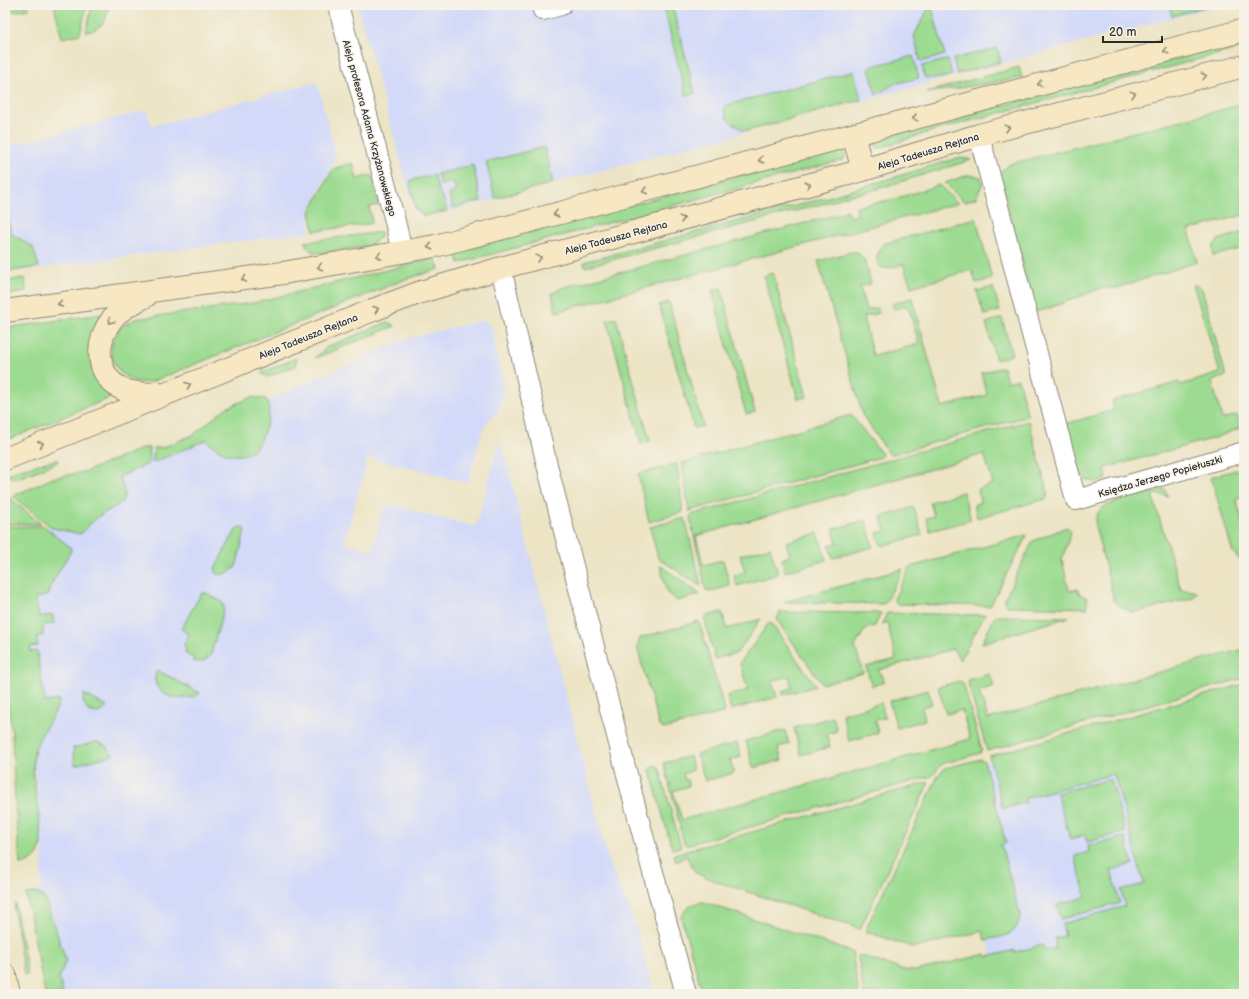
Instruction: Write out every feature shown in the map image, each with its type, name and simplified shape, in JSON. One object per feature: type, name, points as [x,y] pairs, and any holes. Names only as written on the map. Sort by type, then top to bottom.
[{"type":"main road","points":[[5,311],[283,274],[459,240],[1244,30]]},
{"type":"main road","name":"Aleja Tadeusza Rejtana","points":[[5,458],[421,292],[501,268],[862,170],[979,135],[1244,66]]},
{"type":"main road","points":[[853,135],[862,170]]},
{"type":"main road","points":[[154,291],[121,311],[114,317],[105,329],[100,343],[100,352],[103,370],[109,379],[118,386],[131,392],[163,394]]},
{"type":"main road","points":[[5,975],[9,994]]},
{"type":"street","name":"Aleja profesora Adama Krzyżanowskiego","points":[[338,5],[402,252]]},
{"type":"street","name":"Księdza Jerzego Popiełuszki","points":[[979,135],[1076,500],[1244,452]]},
{"type":"street","points":[[501,268],[547,466],[638,817],[686,994]]},
{"type":"shaded area","points":[[357,5],[559,5],[561,12],[586,5],[1220,5],[447,212],[423,217],[415,212]]},
{"type":"shaded area","points":[[317,82],[336,157],[309,212],[310,232],[5,273],[5,147],[147,110],[151,126]]},
{"type":"shaded area","points":[[485,320],[492,330],[504,392],[497,413],[487,422],[482,432],[468,483],[368,457],[344,543],[372,550],[384,507],[388,504],[476,527],[498,446],[502,445],[608,859],[637,929],[654,994],[45,994],[25,893],[41,891],[43,850],[27,708],[23,585],[40,534],[69,506],[107,477],[152,452],[404,340]]},
{"type":"shaded area","points":[[1119,726],[1177,944],[1001,992],[943,774]]},
{"type":"green space","points":[[5,5],[28,5],[29,9],[5,13]]},
{"type":"green space","points":[[54,5],[87,5],[80,34],[62,38]]},
{"type":"green space","points":[[92,5],[108,5],[107,15],[103,23],[95,29],[86,32]]},
{"type":"green space","points":[[663,5],[672,5],[695,93],[686,95]]},
{"type":"green space","points":[[930,5],[945,55],[923,61],[920,60],[914,36]]},
{"type":"green space","points":[[1169,5],[1212,5],[1172,16]]},
{"type":"green space","points":[[1244,41],[1244,47],[929,132],[880,148],[876,147],[878,139]]},
{"type":"green space","points":[[997,48],[1001,62],[957,74],[953,59]]},
{"type":"green space","points":[[913,56],[919,78],[894,84],[876,95],[869,67]]},
{"type":"green space","points":[[948,60],[952,75],[941,78],[925,78],[922,66]]},
{"type":"green space","points":[[1019,67],[1022,78],[927,93],[927,92]]},
{"type":"green space","points":[[854,71],[861,100],[747,131],[728,120],[724,109],[727,105]]},
{"type":"green space","points":[[1244,104],[1244,215],[1189,230],[1197,262],[1117,288],[1102,288],[1047,309],[1035,312],[999,173],[1010,164]]},
{"type":"green space","points":[[544,147],[553,183],[495,198],[486,162]]},
{"type":"green space","points":[[839,149],[845,154],[845,158],[843,160],[459,263],[456,252]]},
{"type":"green space","points":[[961,157],[971,160],[867,192],[846,196],[833,201],[585,267],[584,262],[832,196]]},
{"type":"green space","points":[[353,163],[357,179],[372,175],[379,205],[369,207],[372,221],[370,224],[314,231],[310,212],[333,169]]},
{"type":"green space","points":[[473,165],[481,201],[453,208],[449,195],[456,191],[453,182],[441,185],[437,174]]},
{"type":"green space","points":[[434,175],[447,211],[423,216],[416,210],[410,184],[411,180]]},
{"type":"green space","points":[[968,175],[981,177],[982,185],[976,198],[964,202],[945,183]]},
{"type":"green space","points":[[939,185],[958,203],[556,312],[552,294],[561,288],[839,214],[847,210],[849,217],[857,215],[856,207],[898,198]]},
{"type":"green space","points":[[5,209],[12,234],[33,247],[39,267],[5,272]]},
{"type":"green space","points":[[976,218],[992,279],[976,283],[972,270],[911,287],[903,264],[884,268],[880,267],[878,264],[877,258],[879,250],[883,244]]},
{"type":"green space","points":[[382,232],[379,238],[372,245],[323,253],[311,251],[307,248],[305,242]]},
{"type":"green space","points":[[1244,232],[1244,248],[1213,256],[1213,246],[1218,240]]},
{"type":"green space","points":[[857,252],[864,259],[871,284],[860,287],[866,310],[877,308],[879,313],[863,317],[873,356],[919,344],[908,306],[894,309],[892,304],[912,298],[942,407],[987,395],[981,373],[1003,367],[1007,382],[1018,379],[1028,416],[890,455],[863,416],[818,261]]},
{"type":"green space","points":[[435,258],[439,269],[406,279],[151,382],[139,382],[129,379],[121,373],[115,365],[112,356],[112,346],[115,336],[122,327],[135,319],[253,303]]},
{"type":"green space","points":[[773,273],[807,397],[798,399],[764,276]]},
{"type":"green space","points":[[25,278],[26,292],[5,295],[5,281]]},
{"type":"green space","points":[[1193,284],[1202,289],[1226,376],[1212,381],[1222,419],[1237,415],[1240,428],[1215,438],[1105,468],[1107,479],[1098,482],[1085,479],[1079,473],[1065,424],[1114,410],[1112,401],[1179,382],[1181,385],[1220,373]]},
{"type":"green space","points":[[993,287],[1000,311],[984,315],[977,291]]},
{"type":"green space","points":[[721,288],[755,412],[746,414],[712,291]]},
{"type":"green space","points":[[669,302],[703,426],[694,428],[659,305]]},
{"type":"green space","points":[[101,314],[90,342],[89,350],[112,397],[5,441],[5,328]]},
{"type":"green space","points":[[616,318],[650,441],[641,444],[607,320]]},
{"type":"green space","points":[[1002,318],[1012,355],[996,360],[986,323]]},
{"type":"green space","points":[[388,322],[395,326],[315,358],[327,347]]},
{"type":"green space","points":[[296,358],[295,366],[267,377],[261,373]]},
{"type":"green space","points":[[252,397],[266,399],[269,411],[264,432],[254,450],[241,455],[228,454],[217,449],[206,440],[152,463],[154,448],[161,448],[193,435],[226,408]]},
{"type":"green space","points":[[851,415],[882,454],[881,457],[689,511],[682,463]]},
{"type":"green space","points":[[1028,421],[1048,493],[1046,499],[977,518],[974,505],[980,502],[978,489],[993,484],[984,454],[696,536],[703,565],[723,560],[730,586],[709,592],[706,590],[690,518],[691,515]]},
{"type":"green space","points":[[143,448],[149,448],[148,464],[119,477],[124,492],[122,501],[96,519],[81,534],[52,528],[13,496],[53,478],[87,471]]},
{"type":"green space","points":[[58,459],[58,462],[16,479],[7,475],[20,469]]},
{"type":"green space","points":[[677,464],[683,512],[649,522],[638,474]]},
{"type":"green space","points":[[1243,468],[1244,496],[1236,498],[1244,528],[1244,563],[1233,553],[1211,477]]},
{"type":"green space","points":[[1165,489],[1168,496],[1152,494],[1181,590],[1197,591],[1194,598],[1133,613],[1115,603],[1095,526],[1096,516],[1101,509],[1112,503]]},
{"type":"green space","points":[[963,492],[971,520],[930,531],[926,518],[934,516],[930,502]]},
{"type":"green space","points":[[10,498],[41,524],[5,524],[5,501]]},
{"type":"green space","points":[[914,507],[922,535],[881,546],[877,533],[885,531],[881,517]]},
{"type":"green space","points":[[685,518],[701,585],[658,558],[650,527]]},
{"type":"green space","points":[[866,520],[873,547],[833,558],[829,545],[837,543],[833,529]]},
{"type":"green space","points":[[44,526],[72,549],[53,581],[47,596],[35,598],[39,617],[53,615],[54,624],[43,625],[43,636],[37,636],[38,646],[30,647],[30,652],[37,651],[45,702],[60,700],[57,709],[38,740],[33,761],[40,825],[40,849],[38,855],[34,859],[20,865],[12,734],[5,680],[5,527]]},
{"type":"green space","points":[[241,527],[244,528],[245,531],[236,567],[225,574],[217,574],[215,568],[236,530]]},
{"type":"green space","points":[[1067,527],[1071,532],[1062,560],[1069,591],[1078,589],[1079,593],[1087,598],[1087,608],[1008,606],[1004,602],[1005,598],[1033,541]]},
{"type":"green space","points":[[818,533],[826,560],[785,572],[782,559],[790,556],[786,542]]},
{"type":"green space","points":[[1027,535],[990,606],[896,604],[894,599],[910,567]]},
{"type":"green space","points":[[770,547],[778,574],[737,586],[734,575],[745,572],[740,555]]},
{"type":"green space","points":[[660,565],[700,594],[677,601],[667,593]]},
{"type":"green space","points":[[903,569],[884,604],[784,602]]},
{"type":"green space","points":[[203,593],[206,593],[222,602],[224,608],[211,654],[204,661],[196,662],[185,653],[186,650],[184,645],[189,634],[181,629]]},
{"type":"green space","points":[[722,612],[727,629],[761,619],[737,653],[715,659],[704,617]]},
{"type":"green space","points":[[780,612],[881,613],[875,626],[866,628],[855,646],[863,673],[822,684],[777,620]]},
{"type":"green space","points":[[887,613],[985,615],[960,660],[953,649],[878,670],[885,682],[872,686],[866,667],[896,659],[887,622],[882,624]]},
{"type":"green space","points":[[995,616],[1069,617],[982,643]]},
{"type":"green space","points":[[699,621],[725,712],[664,729],[659,726],[637,647],[640,638]]},
{"type":"green space","points":[[771,623],[816,686],[783,695],[782,691],[792,688],[789,676],[772,681],[777,697],[731,710],[727,696],[748,690],[740,663],[768,624]]},
{"type":"green space","points":[[1244,649],[1244,678],[987,751],[967,680],[990,674],[994,686],[979,691],[988,719]]},
{"type":"green space","points":[[157,670],[200,693],[192,697],[184,698],[175,698],[167,695],[156,686],[155,678]]},
{"type":"green space","points":[[959,681],[963,683],[982,750],[980,753],[942,764],[932,776],[686,845],[684,843],[664,763],[690,756],[693,770],[683,774],[689,786],[673,791],[682,820],[970,739],[962,710],[946,714],[938,687]]},
{"type":"green space","points":[[1244,684],[1244,986],[1228,994],[864,994],[858,957],[859,955],[903,970],[916,971],[986,954],[987,957],[1043,945],[1045,951],[1056,948],[1055,938],[1065,936],[1062,924],[1125,906],[1121,890],[1144,884],[1114,774],[1025,798],[1026,802],[1003,809],[989,756]]},
{"type":"green space","points":[[928,690],[932,704],[922,707],[925,720],[897,728],[889,701]]},
{"type":"green space","points":[[84,694],[107,707],[103,711],[99,712],[89,711],[83,702]]},
{"type":"green space","points":[[881,703],[885,718],[875,720],[878,733],[849,741],[842,714]]},
{"type":"green space","points":[[833,717],[837,731],[826,734],[830,747],[801,755],[794,728]]},
{"type":"green space","points":[[785,730],[789,744],[778,747],[782,760],[753,768],[746,741]]},
{"type":"green space","points":[[97,742],[106,746],[113,755],[75,765],[73,748]]},
{"type":"green space","points":[[737,743],[741,757],[730,760],[734,773],[705,781],[697,754]]},
{"type":"green space","points":[[981,759],[984,761],[1006,843],[1001,845],[1020,914],[1019,922],[1016,927],[1009,934],[985,940],[982,931],[915,948],[865,931],[938,776],[945,768]]},
{"type":"green space","points":[[657,765],[659,767],[681,847],[672,849],[650,770],[651,767]]},
{"type":"green space","points":[[1111,779],[1125,832],[1087,842],[1085,835],[1070,839],[1057,793]]},
{"type":"green space","points":[[929,782],[860,929],[712,880],[696,873],[686,856],[676,862],[674,854]]},
{"type":"green space","points":[[1125,837],[1133,864],[1111,870],[1120,903],[1061,919],[1057,905],[1086,897],[1075,856],[1089,852],[1088,846]]},
{"type":"green space","points":[[26,894],[38,894],[45,899],[66,960],[59,978],[63,994],[45,994]]},
{"type":"green space","points":[[703,902],[852,952],[859,994],[703,994],[681,917],[690,906]]},
{"type":"green space","points":[[15,903],[28,974],[24,975],[14,910]]}]
